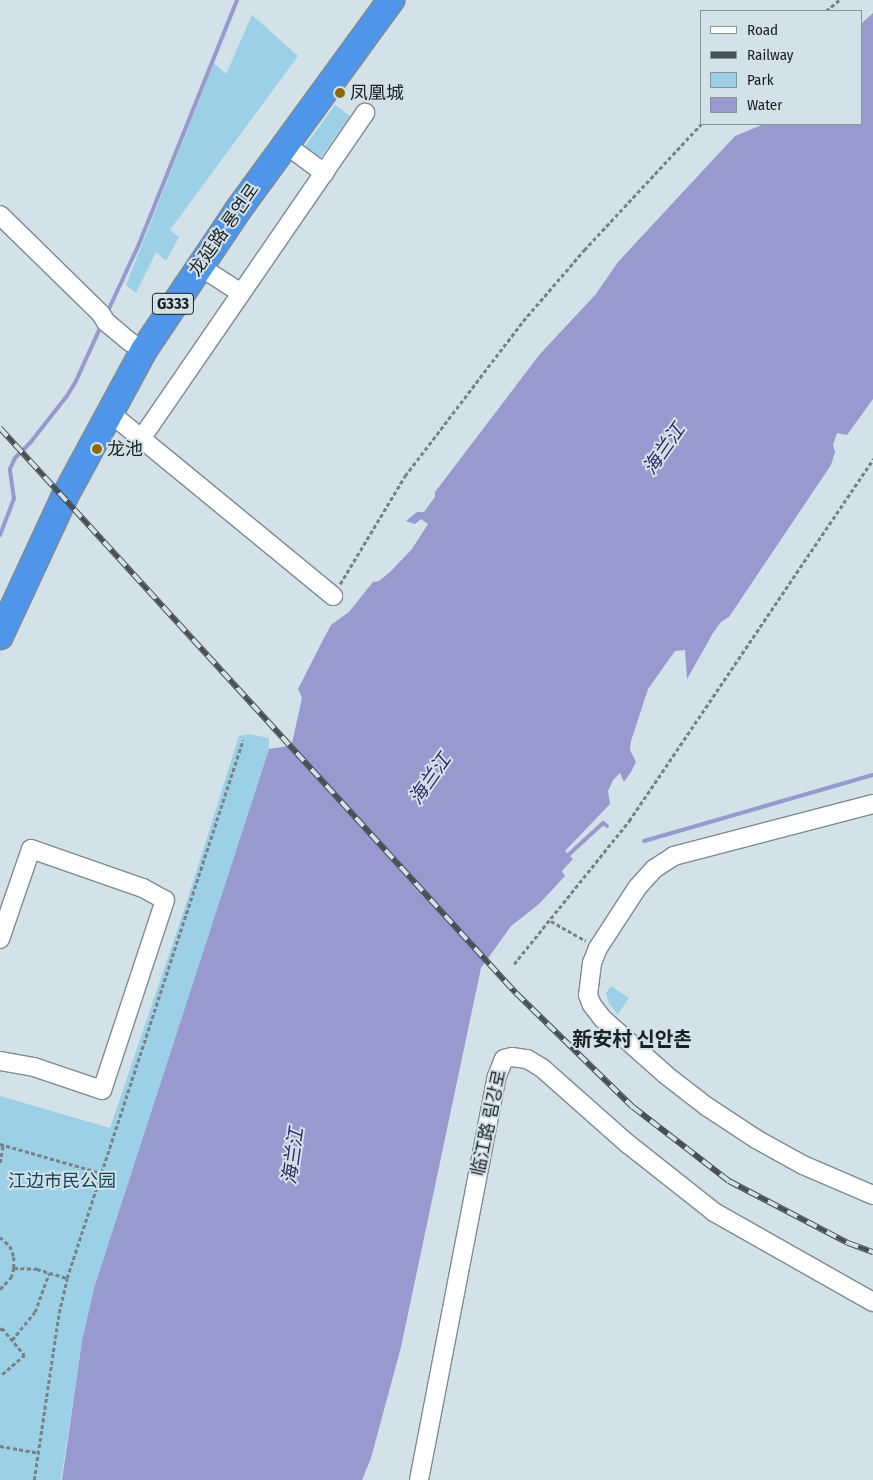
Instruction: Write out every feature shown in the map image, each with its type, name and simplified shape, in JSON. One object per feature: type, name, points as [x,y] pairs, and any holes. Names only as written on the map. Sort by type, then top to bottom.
[{"type":"highway","name":"龙延路 룡연로","points":[[0,595],[51,484],[137,346],[196,240],[372,0]]},
{"type":"highway","name":"龙延路 룡연로","points":[[0,636],[64,498],[109,412],[137,346],[199,266],[391,0]]},
{"type":"street","points":[[141,439],[366,113]]},
{"type":"street","points":[[286,144],[324,173]]},
{"type":"street","points":[[0,215],[103,318],[137,346]]},
{"type":"street","points":[[199,266],[241,293]]},
{"type":"street","points":[[109,412],[333,596]]},
{"type":"street","points":[[873,804],[674,856],[654,869],[637,888],[598,948],[592,963],[588,996],[592,1006],[603,1019],[666,1076],[720,1116],[803,1165],[873,1195]]},
{"type":"street","points":[[0,939],[30,849],[143,888],[165,900],[102,1090],[34,1066],[0,1061]]},
{"type":"street","name":"临江路 림강로","points":[[420,1480],[497,1076],[504,1059],[512,1057],[527,1059],[542,1068],[628,1144],[714,1212],[873,1302]]},
{"type":"path","points":[[827,10],[839,0]]},
{"type":"path","points":[[333,596],[405,476],[524,321],[584,250],[700,125]]},
{"type":"path","points":[[514,964],[551,921],[629,821],[873,459]]},
{"type":"path","points":[[34,1480],[59,1313],[67,1278],[243,740]]},
{"type":"path","points":[[551,921],[598,948]]},
{"type":"path","points":[[0,1164],[2,1144],[102,1173]]},
{"type":"path","points":[[0,1237],[10,1246],[14,1257],[12,1277],[0,1290]]},
{"type":"path","points":[[14,1268],[37,1269],[67,1278]]},
{"type":"path","points":[[12,1340],[35,1312],[49,1273]]},
{"type":"path","points":[[0,1330],[2,1328],[25,1355],[0,1377]]},
{"type":"path","points":[[0,1446],[38,1453]]},
{"type":"green space","points":[[252,15],[298,56],[170,230],[179,237],[166,261],[156,252],[136,293],[126,285],[214,63],[226,74]]},
{"type":"green space","points":[[335,105],[350,116],[319,160],[303,149]]},
{"type":"green space","name":"江边市民公园","points":[[249,734],[269,738],[269,749],[94,1288],[82,1341],[61,1480],[0,1480],[0,1096],[110,1128],[186,904],[239,736]]},
{"type":"green space","points":[[611,986],[629,998],[618,1014],[609,1004],[606,993]]},
{"type":"water","name":"海兰江","points":[[873,13],[873,399],[847,435],[837,433],[833,445],[835,452],[831,465],[729,617],[721,622],[713,633],[687,679],[685,650],[675,651],[648,689],[631,741],[630,750],[636,762],[631,772],[624,782],[620,773],[613,780],[608,791],[610,804],[565,851],[573,859],[562,871],[565,876],[539,904],[511,926],[481,968],[401,1347],[371,1458],[362,1480],[62,1480],[82,1341],[94,1288],[269,749],[288,746],[292,743],[302,698],[298,689],[331,625],[349,612],[373,582],[379,581],[390,572],[412,549],[428,524],[421,519],[415,524],[406,521],[417,512],[424,512],[435,497],[435,492],[540,354],[596,294],[618,262],[735,136],[762,125],[863,125],[863,22]]},
{"type":"waterway","points":[[107,313],[139,244],[237,0]]},
{"type":"waterway","points":[[0,535],[14,499],[10,469],[15,458],[30,443],[67,396],[76,381],[101,326]]},
{"type":"waterway","points":[[644,841],[873,775]]},
{"type":"waterway","points":[[566,857],[603,823],[607,826]]},
{"type":"railway","points":[[0,428],[516,993],[633,1107],[729,1181],[848,1243],[873,1252]]},
{"type":"place","name":"凤凰城","points":[[340,93]]},
{"type":"place","name":"龙池","points":[[97,449]]},
{"type":"district","name":"新安村 신안촌","points":[[632,1039]]}]
